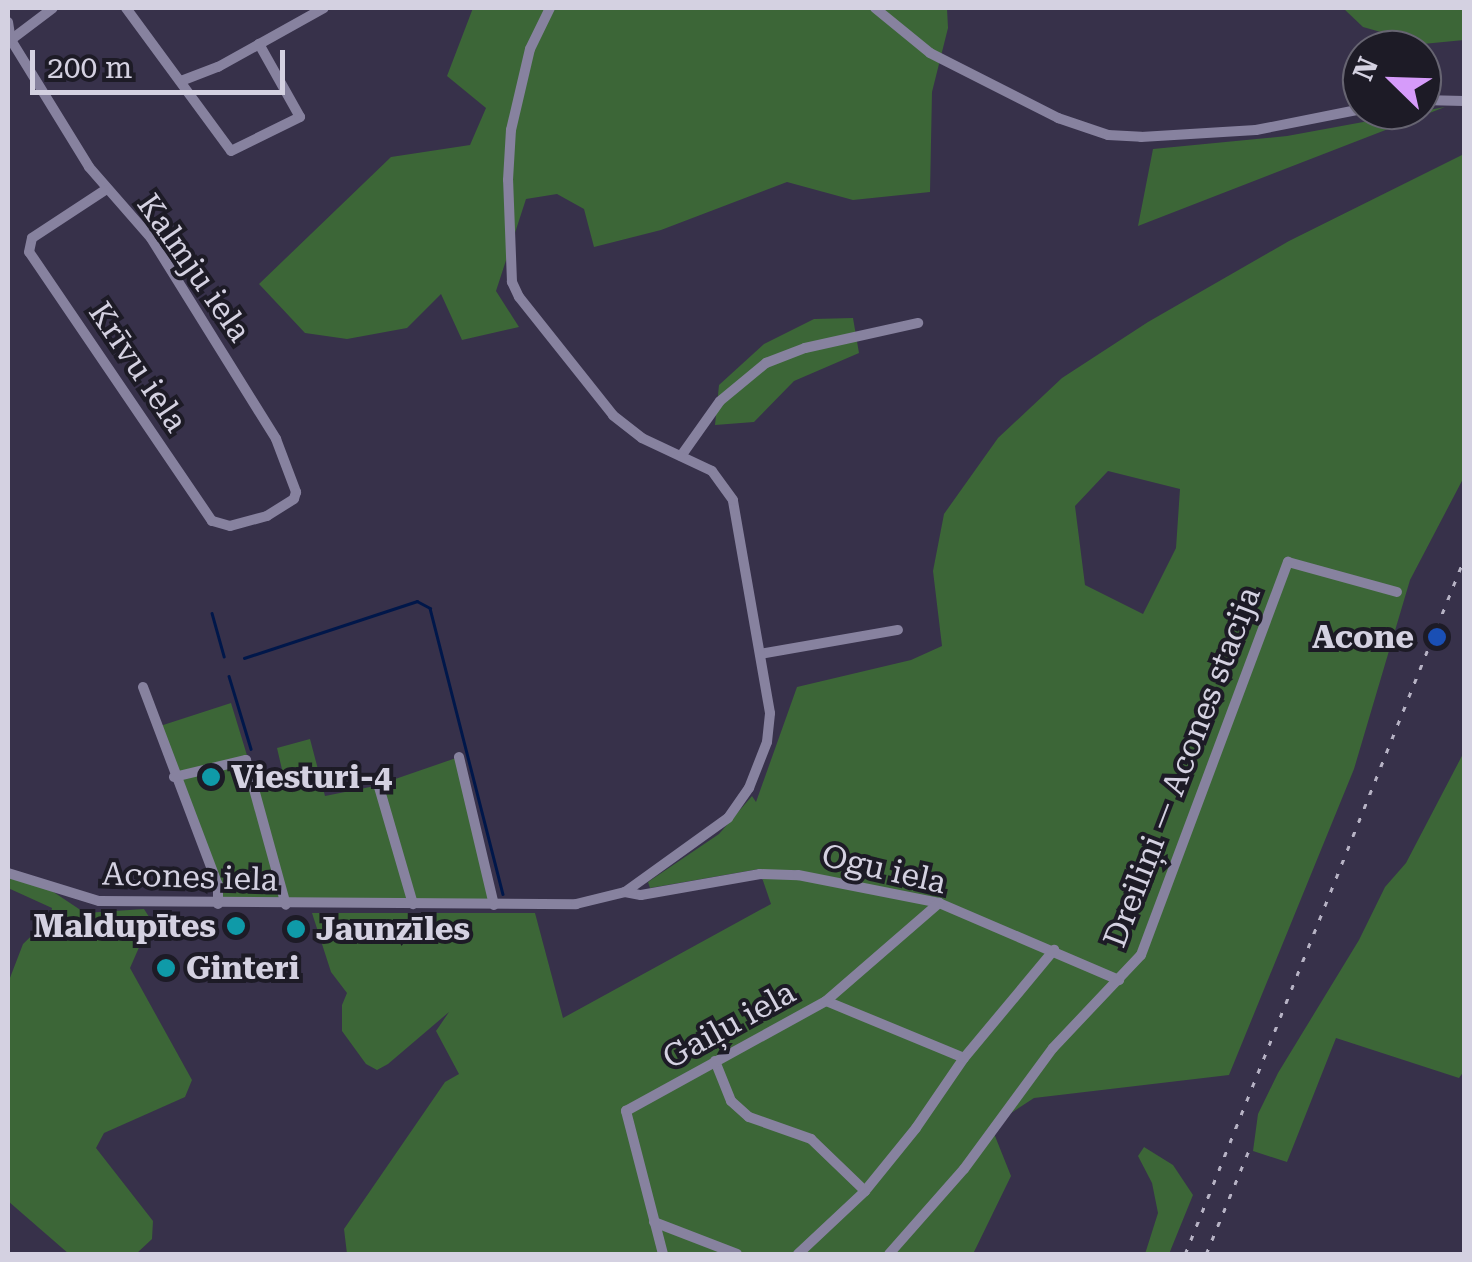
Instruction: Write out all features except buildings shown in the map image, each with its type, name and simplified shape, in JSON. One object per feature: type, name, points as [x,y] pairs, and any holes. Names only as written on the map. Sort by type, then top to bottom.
[{"type":"street","points":[[9,41],[53,8]]},
{"type":"street","points":[[126,8],[232,151],[300,117],[258,44]]},
{"type":"street","points":[[181,81],[324,8]]},
{"type":"street","points":[[550,8],[530,48],[511,130],[508,180],[512,282],[519,298],[613,415],[642,438],[712,471],[732,500],[770,713],[767,742],[749,788],[728,818],[625,892]]},
{"type":"street","points":[[875,8],[930,53],[1058,118],[1108,135],[1141,138],[1256,130],[1342,113]]},
{"type":"street","name":"Kalmju iela","points":[[8,22],[9,41],[105,190],[151,238],[266,419],[296,492],[294,499]]},
{"type":"street","name":"Krīvu iela","points":[[105,190],[32,238],[29,252],[212,521],[221,526],[246,524],[294,499]]},
{"type":"street","points":[[681,456],[720,402],[766,363],[804,348],[918,323]]},
{"type":"street","name":"Dreiliņi — Acones stacija","points":[[889,1254],[964,1169],[1054,1048],[1120,980],[1151,934],[1288,562],[1397,592]]},
{"type":"street","points":[[760,654],[898,630]]},
{"type":"street","points":[[143,687],[218,885],[218,904]]},
{"type":"street","points":[[459,757],[494,906]]},
{"type":"street","points":[[174,777],[246,760],[286,905]]},
{"type":"street","points":[[380,787],[413,904]]},
{"type":"street","name":"Acones iela","points":[[8,873],[99,902],[494,906],[576,904],[625,892]]},
{"type":"street","name":"Ogu iela","points":[[625,892],[640,895],[713,880],[774,874],[939,904],[1120,980]]},
{"type":"street","name":"Gaiļu iela","points":[[663,1254],[626,1112],[826,1000],[939,904]]},
{"type":"street","points":[[798,1254],[865,1191],[916,1128],[964,1058],[1054,950]]},
{"type":"street","points":[[826,1000],[964,1058]]},
{"type":"street","points":[[715,1062],[731,1101],[749,1116],[811,1139],[865,1191]]},
{"type":"street","points":[[654,1222],[737,1254]]},
{"type":"green space","points":[[473,8],[947,8],[948,28],[932,92],[930,192],[853,200],[787,182],[661,230],[594,247],[584,209],[557,194],[526,199],[496,291],[519,327],[462,340],[441,294],[407,328],[347,339],[305,333],[259,284],[391,157],[470,145],[486,108],[447,76]]},
{"type":"green space","points":[[1343,8],[1464,8],[1464,40],[1442,42],[1442,30],[1363,27]]},
{"type":"green space","points":[[1342,126],[1342,130],[1386,130],[1138,226],[1153,149],[1287,136]]},
{"type":"green space","points":[[1464,154],[1464,477],[1410,580],[1354,769],[1229,1075],[1034,1098],[991,1126],[1011,1176],[973,1254],[347,1254],[344,1229],[445,1082],[459,1074],[436,1031],[449,1012],[388,1064],[377,1070],[366,1064],[342,1031],[342,1005],[347,993],[331,972],[312,913],[535,913],[563,1018],[771,904],[759,869],[650,888],[648,882],[719,834],[752,796],[756,802],[797,687],[911,660],[942,646],[933,571],[944,514],[998,438],[1062,378],[1148,322],[1289,241]],"holes":[[[1108,471],[1180,489],[1176,548],[1143,614],[1085,585],[1075,506]]]},
{"type":"green space","points":[[853,318],[859,353],[794,381],[754,422],[715,425],[719,385],[764,344],[814,319]]},
{"type":"green space","points":[[231,703],[257,788],[284,778],[277,748],[310,739],[325,796],[375,786],[459,757],[494,905],[218,904],[218,885],[157,727]]},
{"type":"green space","points":[[1464,752],[1464,1071],[1459,1078],[1336,1038],[1287,1162],[1253,1151],[1258,1114],[1278,1073],[1359,940],[1385,887],[1406,863]]},
{"type":"green space","points":[[8,875],[52,891],[85,913],[144,909],[151,920],[130,968],[192,1080],[185,1097],[104,1133],[96,1148],[153,1221],[152,1239],[136,1254],[69,1254],[8,1201],[8,983],[23,944],[50,918],[52,908],[8,888]]},
{"type":"green space","points":[[1144,1147],[1173,1165],[1193,1195],[1169,1254],[1145,1254],[1158,1213],[1152,1183],[1138,1156]]},
{"type":"waterway","points":[[244,658],[417,601],[430,608],[503,894]]},
{"type":"waterway","points":[[212,613],[224,656]]},
{"type":"waterway","points":[[229,676],[251,749]]},
{"type":"railway","points":[[1185,1254],[1464,559]]},
{"type":"railway","points":[[1206,1254],[1251,1145]]},
{"type":"place","name":"Acone","points":[[1437,637]]},
{"type":"place","name":"Viesturi-4","points":[[211,777]]},
{"type":"place","name":"Maldupītes","points":[[236,926]]},
{"type":"place","name":"Jaunzīles","points":[[296,929]]},
{"type":"place","name":"Ginteri","points":[[166,968]]}]
